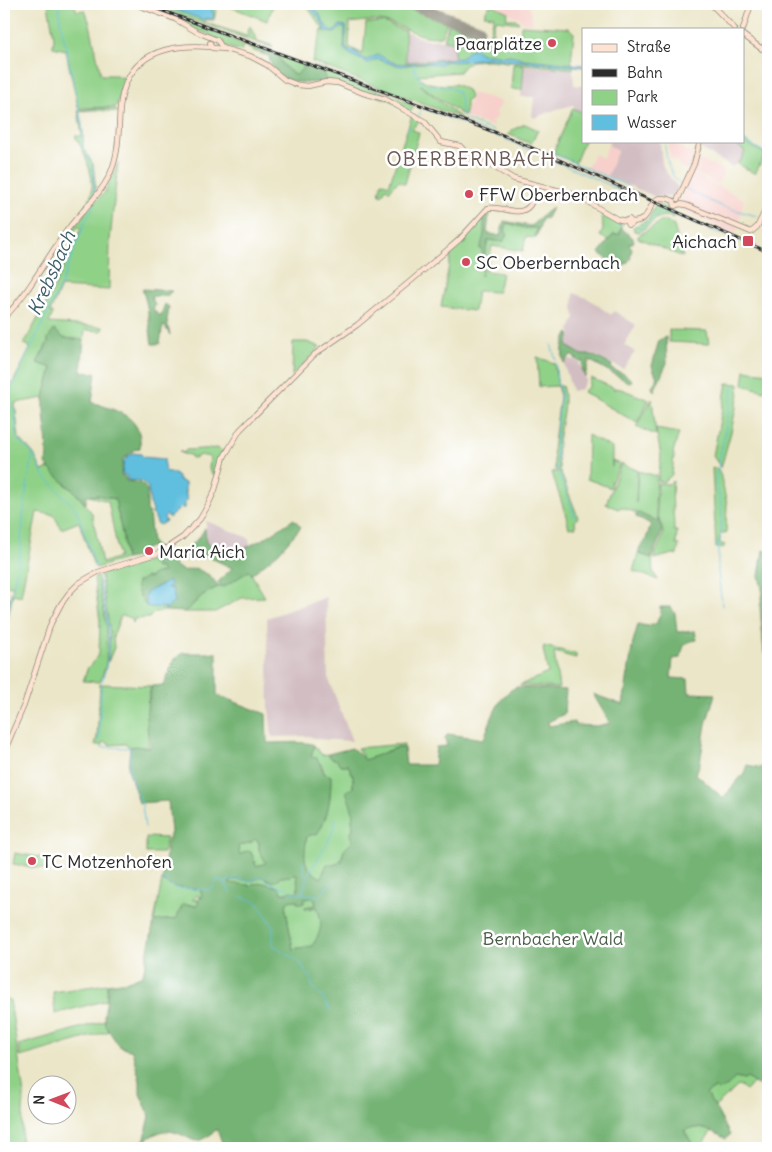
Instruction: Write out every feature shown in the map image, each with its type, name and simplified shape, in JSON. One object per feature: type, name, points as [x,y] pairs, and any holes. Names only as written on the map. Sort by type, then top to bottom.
[{"type":"main road","points":[[135,4],[175,19],[208,36],[214,43],[225,48],[255,58],[285,80],[294,84],[304,86],[323,82],[335,82],[388,100],[424,121],[441,142],[460,146],[469,156],[517,180],[538,186],[551,187],[576,195],[629,225],[632,222],[646,218],[651,205],[657,199],[663,198],[750,232],[755,230],[768,205]]},
{"type":"main road","points":[[711,4],[734,28]]},
{"type":"main road","points":[[743,28],[751,4]]},
{"type":"main road","points":[[744,37],[762,49],[768,41]]},
{"type":"main road","points":[[4,318],[17,303],[71,225],[91,203],[108,179],[119,145],[121,101],[132,72],[144,59],[162,50],[178,47],[202,47],[214,43]]},
{"type":"main road","points":[[677,202],[694,164],[699,142]]},
{"type":"main road","points":[[4,752],[24,705],[51,623],[65,597],[79,583],[98,572],[159,552],[183,536],[200,519],[208,507],[224,457],[240,430],[314,354],[355,327],[450,247],[488,208],[524,211],[531,204],[538,186]]},
{"type":"shaded area","points":[[494,4],[528,4],[532,24],[523,22],[518,17]]},
{"type":"shaded area","points":[[405,31],[425,40],[452,40],[455,58],[406,62]]},
{"type":"shaded area","points":[[524,65],[573,70],[574,85],[582,86],[582,112],[575,109],[573,105],[534,118],[532,116],[534,97],[521,97]]},
{"type":"shaded area","points":[[472,93],[502,103],[495,112],[498,116],[491,122],[494,127],[465,117]]},
{"type":"shaded area","points":[[610,142],[660,142],[662,164],[665,171],[680,190],[677,196],[656,197],[607,176],[618,150],[608,145]]},
{"type":"shaded area","points":[[670,142],[673,142],[693,154],[689,170],[678,167],[679,163],[670,158],[668,147]]},
{"type":"shaded area","points":[[702,142],[732,142],[745,151],[741,160],[732,167],[699,148]]},
{"type":"shaded area","points":[[608,145],[619,150],[607,176],[587,168],[594,154],[603,158]]},
{"type":"shaded area","points":[[698,159],[724,170],[718,184],[692,172]]},
{"type":"shaded area","points":[[691,173],[744,199],[736,234],[681,210],[681,200]]},
{"type":"shaded area","points":[[574,293],[589,299],[611,315],[614,311],[636,325],[624,345],[635,352],[623,369],[592,354],[582,355],[567,346],[575,317],[573,307]]},
{"type":"shaded area","points":[[568,359],[576,360],[579,363],[586,380],[581,389],[572,391],[564,364]]},
{"type":"shaded area","points":[[206,521],[249,538],[250,545],[236,557],[206,543]]},
{"type":"shaded area","points":[[326,597],[328,677],[352,741],[317,739],[309,736],[272,737],[269,708],[267,618]]},
{"type":"green space","points":[[74,4],[77,11],[85,10],[90,24],[101,75],[116,75],[127,78],[116,107],[78,108],[66,50],[53,47],[54,37],[48,5]]},
{"type":"green space","points":[[138,4],[144,4],[220,33],[243,45],[241,51],[220,45],[208,34]]},
{"type":"green space","points":[[148,4],[212,10],[211,4],[214,4],[217,7],[214,20],[205,20],[204,22],[246,36],[248,35],[247,29],[250,26],[257,41],[271,45],[273,48]]},
{"type":"green space","points":[[223,4],[274,4],[267,21]]},
{"type":"green space","points":[[305,4],[398,4],[447,22],[442,35],[436,37],[421,35],[381,21],[349,23],[349,47],[363,54],[366,23],[383,22],[405,31],[406,62],[455,58],[452,41],[444,40],[449,22],[489,36],[494,16],[484,15],[488,7],[493,5],[508,12],[506,19],[516,19],[519,23],[495,20],[492,35],[520,45],[521,25],[569,28],[574,33],[571,62],[573,63],[573,69],[488,60],[471,61],[459,72],[418,75],[429,83],[455,84],[467,90],[470,97],[466,100],[464,116],[420,85],[461,118],[312,62],[322,30],[325,32]]},
{"type":"green space","points":[[244,42],[278,54],[285,67],[296,76],[304,64],[321,69],[326,81],[308,83],[283,77],[276,72],[269,56],[243,45]]},
{"type":"green space","points":[[278,54],[304,64],[297,76],[283,64]]},
{"type":"green space","points":[[513,64],[524,65],[522,90],[511,89]]},
{"type":"green space","points":[[322,69],[407,102],[414,107],[410,112],[390,100],[326,81]]},
{"type":"green space","points":[[573,108],[582,112],[582,142],[584,142],[575,163],[553,153]]},
{"type":"green space","points":[[116,109],[119,112],[79,111],[83,131],[83,148],[93,164],[96,191],[84,208],[92,192],[92,183],[87,162],[75,136],[82,136],[78,110]]},
{"type":"green space","points":[[412,115],[420,120],[412,129],[419,133],[405,184],[399,181],[390,191],[386,188],[382,195],[379,194],[382,182],[389,185]]},
{"type":"green space","points":[[525,124],[538,130],[531,144],[508,134]]},
{"type":"green space","points":[[744,141],[765,154],[755,174],[737,163],[741,160],[745,151],[732,142]]},
{"type":"green space","points":[[118,163],[110,240],[109,290],[61,287],[50,312],[53,313],[49,323],[103,327],[102,331],[85,330],[84,340],[64,338],[54,330],[37,363],[52,367],[44,398],[15,403],[19,438],[34,454],[42,471],[49,468],[73,490],[92,513],[102,563],[119,557],[108,501],[89,496],[98,495],[115,499],[125,559],[96,568],[79,522],[61,529],[54,515],[37,512],[21,596],[13,594],[4,636],[4,613],[6,613],[13,586],[4,585],[4,400],[30,349],[29,346],[24,344],[52,292],[81,228],[78,227],[61,246],[38,281],[33,282],[76,221],[105,192]]},
{"type":"green space","points":[[656,204],[670,209],[673,218],[663,216],[640,232],[634,231],[633,227],[648,220]]},
{"type":"green space","points":[[552,208],[547,218],[542,219],[536,238],[537,228],[525,228],[507,223],[505,230],[507,234],[503,242],[488,240],[484,257],[482,256],[482,249],[479,248],[484,234],[484,219],[477,223],[465,237],[467,242],[464,245],[460,240],[489,210],[502,209],[500,211],[492,210],[489,215],[487,233],[500,236],[504,221],[531,226]]},
{"type":"green space","points":[[602,213],[622,224],[619,235],[614,234],[608,240],[600,236],[603,230]]},
{"type":"green space","name":"SC Oberbernbach","points":[[485,218],[486,235],[481,276],[488,240],[503,242],[507,223],[525,228],[538,228],[535,238],[526,237],[523,251],[492,246],[486,271],[502,273],[498,292],[477,291],[474,311],[441,307],[452,249],[476,224]]},
{"type":"green space","points":[[662,221],[667,221],[674,226],[683,257],[638,238],[638,236]]},
{"type":"green space","points":[[621,228],[633,238],[634,242],[629,244],[632,250],[631,258],[626,264],[619,267],[599,253],[613,235],[620,234]]},
{"type":"green space","points":[[142,289],[172,291],[167,296],[151,296],[155,305],[153,309],[158,315],[161,315],[165,304],[169,307],[167,321],[170,335],[164,325],[160,344],[152,344]]},
{"type":"green space","points":[[54,330],[64,338],[84,340],[81,372],[96,373],[92,402],[126,416],[137,428],[140,437],[140,448],[134,450],[123,459],[121,475],[125,477],[126,481],[141,483],[147,490],[147,510],[149,513],[152,542],[159,550],[156,551],[153,546],[143,550],[144,556],[125,559],[115,499],[98,495],[86,496],[86,504],[46,464],[44,399],[52,368],[37,363],[49,341],[47,340]]},
{"type":"green space","points":[[669,330],[707,331],[709,344],[669,342]]},
{"type":"green space","points":[[568,333],[570,334],[567,346],[582,355],[592,355],[612,365],[611,369],[624,374],[632,380],[630,383],[589,360],[585,377],[582,369],[583,361],[580,362],[571,355],[564,363],[563,348]]},
{"type":"green space","points":[[666,337],[667,363],[654,391],[652,387],[657,378],[652,366],[659,340]]},
{"type":"green space","points":[[293,342],[307,342],[320,347],[292,376]]},
{"type":"green space","points":[[537,357],[554,363],[558,386],[562,386],[564,395],[558,447],[560,469],[555,470],[553,450],[560,396],[557,386],[539,387]]},
{"type":"green space","points":[[745,370],[768,373],[768,392],[743,385]]},
{"type":"green space","points":[[591,378],[614,388],[614,390],[615,388],[621,389],[649,400],[637,423],[583,392],[589,386]]},
{"type":"green space","points":[[727,383],[739,384],[739,393],[721,468],[713,456]]},
{"type":"green space","points":[[652,399],[656,435],[636,427]]},
{"type":"green space","points":[[656,429],[679,433],[673,452],[672,475],[663,482],[658,481],[661,456]]},
{"type":"green space","points":[[588,435],[612,448],[612,461],[620,464],[611,483],[611,488],[587,479]]},
{"type":"green space","points":[[218,448],[221,451],[225,450],[215,476],[209,471],[210,457],[200,455],[192,458],[190,455],[183,454],[179,451],[184,453],[186,450]]},
{"type":"green space","points":[[621,464],[637,470],[636,503],[638,471],[657,476],[655,504],[658,521],[621,507],[618,509],[606,504]]},
{"type":"green space","points":[[712,467],[718,469],[720,473],[727,504],[726,533],[721,533],[719,543],[725,545],[723,548],[716,548]]},
{"type":"green space","points":[[560,471],[578,517],[575,521],[576,527],[569,528],[552,472]]},
{"type":"green space","points":[[673,481],[674,531],[677,531],[676,545],[679,545],[677,555],[673,554],[654,559],[663,534],[657,511],[658,483],[669,484]]},
{"type":"green space","points":[[639,513],[657,522],[658,518],[661,535],[652,558],[638,553],[646,539],[651,524],[636,517],[636,514]]},
{"type":"green space","points":[[294,519],[301,527],[278,553],[252,574],[249,571],[224,587],[218,582],[232,568],[188,547],[199,538],[205,528],[206,543],[237,557],[245,548],[265,538]]},
{"type":"green space","points":[[763,550],[768,551],[768,657],[764,653],[760,607],[763,593],[759,576]]},
{"type":"green space","points":[[638,554],[652,558],[653,571],[658,580],[633,571]]},
{"type":"green space","points":[[161,555],[183,571],[195,568],[209,575],[219,586],[203,595],[185,612],[165,611],[165,608],[168,608],[175,601],[172,588],[167,588],[164,584],[150,592],[146,598],[147,607],[139,596],[136,585],[137,582],[146,577],[150,578],[153,574],[163,572],[161,568],[156,568],[151,560]]},
{"type":"green space","points":[[151,560],[156,568],[161,567],[163,572],[153,574],[149,578],[137,582],[146,601],[158,608],[165,608],[165,611],[155,612],[149,618],[134,619],[133,623],[132,619],[121,616],[113,636],[114,648],[108,662],[110,633],[101,577],[99,575]]},
{"type":"green space","points":[[249,570],[265,597],[242,598],[215,612],[185,612],[203,595],[219,586],[224,587]]},
{"type":"green space","points":[[97,576],[107,627],[106,665],[100,682],[83,681],[88,667],[99,653],[100,621],[94,578]]},
{"type":"green space","name":"Bernbacher Wald","points":[[660,607],[670,607],[675,613],[677,632],[695,631],[697,640],[687,643],[683,648],[680,658],[673,659],[671,678],[688,679],[689,693],[715,694],[706,724],[700,763],[696,774],[723,798],[744,773],[747,765],[768,769],[768,1082],[757,1085],[747,1078],[744,1080],[735,1078],[727,1087],[718,1090],[715,1088],[706,1094],[730,1135],[726,1139],[711,1131],[700,1128],[684,1131],[695,1148],[224,1148],[217,1129],[209,1136],[197,1141],[166,1131],[155,1134],[143,1141],[150,1116],[140,1094],[140,1081],[132,1051],[119,1046],[105,1025],[104,1016],[108,992],[107,984],[128,981],[143,975],[154,921],[176,919],[183,904],[196,906],[199,902],[196,900],[199,897],[202,898],[201,890],[172,886],[162,880],[165,868],[166,847],[171,832],[168,801],[139,803],[128,769],[130,747],[150,748],[147,717],[152,686],[164,685],[174,660],[183,653],[217,653],[217,695],[266,714],[267,743],[314,745],[311,757],[317,758],[324,773],[331,776],[327,814],[317,834],[307,836],[305,850],[307,865],[321,878],[327,864],[333,865],[341,862],[344,850],[352,842],[352,818],[354,815],[346,791],[353,788],[353,776],[348,765],[340,765],[337,760],[331,758],[328,754],[352,748],[365,760],[396,748],[404,748],[406,765],[434,765],[436,747],[447,746],[445,738],[448,734],[484,739],[500,702],[505,695],[517,687],[566,690],[564,714],[548,722],[549,726],[574,722],[576,725],[597,726],[610,723],[593,694],[623,705],[633,642],[638,624],[647,626],[656,624],[661,612]],"holes":[[[255,839],[259,842],[259,850],[266,863],[256,866],[251,852],[246,851],[240,855],[238,846],[252,842]],[[297,874],[298,892],[282,893],[279,887],[263,883],[252,884],[250,887],[249,885],[230,883],[231,880],[250,880],[261,877],[274,882],[281,877]],[[314,898],[316,905],[305,907],[306,909],[317,907],[321,923],[320,932],[312,946],[293,949],[286,910],[287,901],[297,900],[297,903],[304,903],[304,899]]]},
{"type":"green space","points":[[544,646],[576,654],[576,658],[554,652],[559,688],[520,685],[548,673]]},
{"type":"green space","points":[[100,684],[151,686],[147,707],[148,748],[130,747],[125,744],[109,745],[103,742],[103,745],[95,745]]},
{"type":"green space","points":[[404,744],[404,748],[396,748],[365,760],[357,748]]},
{"type":"green space","points":[[314,745],[322,755],[328,754],[331,758],[337,759],[340,765],[348,765],[353,776],[352,811],[354,816],[352,818],[352,842],[344,850],[340,862],[333,865],[321,878],[305,866],[304,853],[307,836],[324,821],[330,798],[331,776],[324,773],[322,765],[311,757]]},
{"type":"green space","points":[[146,837],[167,838],[163,853],[146,853]]},
{"type":"green space","points":[[255,839],[259,842],[259,850],[267,863],[256,866],[251,852],[240,855],[238,846],[252,842]]},
{"type":"green space","name":"TC Motzenhofen","points":[[15,853],[51,859],[49,870],[13,864]]},
{"type":"green space","points":[[297,874],[298,892],[282,893],[279,888],[263,883],[252,884],[250,888],[230,883],[231,880],[249,880],[261,876],[274,881]]},
{"type":"green space","points":[[162,880],[176,887],[201,890],[202,898],[198,895],[192,900],[196,900],[199,904],[196,906],[188,904],[176,919],[154,921]]},
{"type":"green space","points":[[314,898],[316,905],[305,907],[306,909],[317,907],[321,923],[318,936],[312,946],[293,949],[286,910],[287,901],[297,900],[304,903],[304,899]]},
{"type":"green space","points":[[107,984],[107,1000],[55,1014],[53,992]]},
{"type":"green space","points":[[4,1000],[10,1000],[24,1095],[21,1148],[4,1148]]},
{"type":"green space","points":[[104,1021],[110,1031],[20,1057],[19,1045]]},
{"type":"green space","points":[[735,1078],[744,1080],[747,1078],[754,1083],[746,1090],[739,1085],[715,1107],[706,1094],[715,1088],[726,1087]]},
{"type":"green space","points":[[690,1127],[712,1130],[700,1148],[695,1148],[684,1130]]},
{"type":"water","points":[[158,4],[211,4],[214,17],[212,19],[205,18],[204,20]]},
{"type":"water","points":[[307,4],[310,4],[318,12],[331,31],[335,31],[340,25],[346,26],[345,42],[347,50],[356,52],[366,60],[378,55],[396,63],[429,62],[461,58],[469,50],[474,49],[482,54],[511,55],[525,59],[582,65],[582,67],[487,58],[455,62],[446,61],[440,64],[421,63],[401,66],[378,59],[368,63],[344,49],[345,28],[341,28],[335,33],[326,31],[320,19]]},
{"type":"water","points":[[133,453],[141,454],[144,457],[164,459],[165,471],[173,473],[178,477],[178,480],[185,483],[187,499],[185,507],[183,509],[181,507],[169,518],[167,515],[164,518],[166,521],[160,525],[152,514],[148,488],[142,481],[127,480],[127,476],[122,474],[124,461]]},
{"type":"water","points":[[169,581],[171,584],[167,588],[172,588],[175,601],[168,608],[147,607],[145,597],[147,592]]},
{"type":"waterway","name":"Krebsbach","points":[[59,4],[60,20],[82,123],[83,148],[92,165],[95,195]]},
{"type":"waterway","points":[[474,49],[483,44],[488,45]]},
{"type":"waterway","points":[[413,64],[421,82],[426,85],[457,91],[460,98],[461,111],[464,116]]},
{"type":"waterway","points":[[419,115],[422,108],[501,138]]},
{"type":"waterway","points":[[463,119],[494,131]]},
{"type":"waterway","points":[[407,131],[409,127]]},
{"type":"waterway","points":[[505,139],[629,195]]},
{"type":"waterway","points":[[744,141],[768,154]]},
{"type":"waterway","points":[[664,142],[667,159],[673,176],[682,185]]},
{"type":"waterway","points":[[554,154],[628,186]]},
{"type":"waterway","points":[[685,188],[721,206],[760,217]]},
{"type":"waterway","name":"Krebsbach","points":[[4,403],[60,287],[94,201]]},
{"type":"waterway","points":[[589,205],[599,212]]},
{"type":"waterway","points":[[636,226],[640,228],[644,226],[661,210],[734,239]]},
{"type":"waterway","points":[[602,213],[621,225]]},
{"type":"waterway","points":[[764,218],[768,221]]},
{"type":"waterway","points":[[736,239],[768,254]]},
{"type":"waterway","points":[[551,344],[556,361]]},
{"type":"waterway","points":[[556,364],[557,382],[561,394],[556,435],[557,469]]},
{"type":"waterway","points":[[722,606],[717,545],[718,543],[720,544],[722,514],[716,478],[734,386]]},
{"type":"waterway","points":[[7,397],[15,413],[17,439],[34,455],[43,475],[76,509],[96,568]]},
{"type":"waterway","name":"Krebsbach","points":[[4,628],[19,561],[25,498],[33,455]]},
{"type":"waterway","points":[[558,471],[575,517]]},
{"type":"waterway","points":[[99,579],[109,643],[106,668],[102,681]]},
{"type":"waterway","points":[[99,741],[102,684]]},
{"type":"waterway","points":[[101,747],[131,748],[129,771],[142,805],[145,827]]},
{"type":"waterway","points":[[303,893],[305,883],[330,837],[336,818]]},
{"type":"waterway","points":[[303,862],[303,870],[306,876]]},
{"type":"waterway","points":[[162,879],[175,888],[208,890],[213,887],[217,880],[225,883],[236,878],[248,881],[261,877],[281,888],[284,886],[289,892]]},
{"type":"waterway","points":[[225,883],[231,893]]},
{"type":"waterway","points":[[291,892],[319,896],[331,883]]},
{"type":"waterway","points":[[241,897],[257,902],[273,926],[273,945],[283,951]]},
{"type":"waterway","points":[[285,953],[297,961],[305,972],[311,976],[312,986],[331,1010]]},
{"type":"runway","points":[[410,4],[479,29]]},
{"type":"railway","points":[[144,4],[505,136],[768,252]]},
{"type":"place","name":"Paarplätze","points":[[552,43]]},
{"type":"place","name":"FFW Oberbernbach","points":[[469,194]]},
{"type":"place","name":"Aichach","points":[[748,241]]},
{"type":"place","name":"SC Oberbernbach","points":[[466,262]]},
{"type":"place","name":"Maria Aich","points":[[149,551]]},
{"type":"place","name":"TC Motzenhofen","points":[[32,861]]},
{"type":"district","name":"OBERBERNBACH","points":[[471,158]]}]
